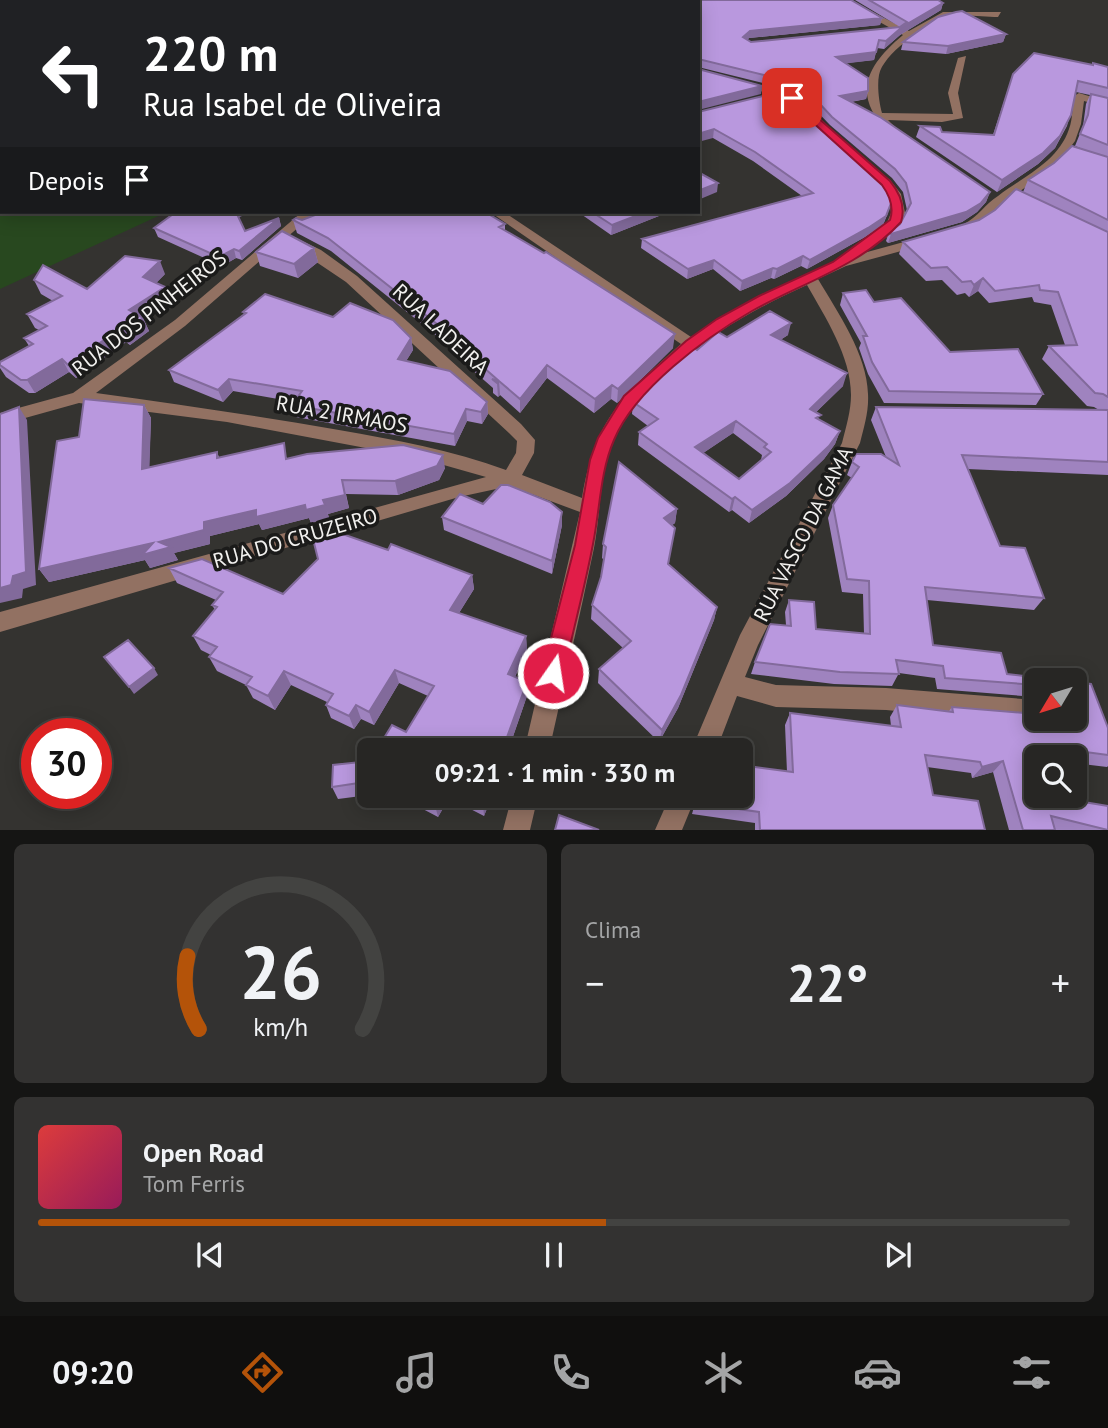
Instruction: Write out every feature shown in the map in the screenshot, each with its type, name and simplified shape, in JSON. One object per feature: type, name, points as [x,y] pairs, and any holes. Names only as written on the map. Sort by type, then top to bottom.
[{"type":"street","points":[[844,0],[909,36]]},
{"type":"street","points":[[898,135],[878,116],[874,104],[874,75],[885,55],[943,15],[998,14]]},
{"type":"street","points":[[877,31],[898,29]]},
{"type":"street","points":[[878,116],[942,120],[958,116],[953,93],[963,58]]},
{"type":"street","points":[[700,73],[783,94],[800,103],[895,194],[898,213],[890,229],[838,265]]},
{"type":"street","points":[[763,99],[783,94]]},
{"type":"street","points":[[955,231],[983,220],[1004,196],[1043,172],[1065,149],[1074,129],[1079,96],[1108,105]]},
{"type":"street","points":[[1065,149],[1078,153]]},
{"type":"street","name":"RUA DOS PINHEIROS","points":[[0,419],[79,397],[180,323],[308,214]]},
{"type":"street","points":[[499,214],[691,344]]},
{"type":"street","name":"RUA LADEIRA","points":[[284,235],[323,256],[356,280],[431,354],[513,425],[526,440],[525,453],[510,479]]},
{"type":"street","points":[[540,738],[606,438],[630,399],[691,344],[722,322],[838,265],[930,239]]},
{"type":"street","name":"RUA VASCO DA GAMA","points":[[709,738],[766,604],[847,453],[865,412],[859,384],[836,323],[810,277]]},
{"type":"street","name":"RUA 2 IRMAOS","points":[[79,397],[227,416],[419,451],[468,463],[589,508]]},
{"type":"street","name":"RUA DO CRUZEIRO","points":[[0,622],[510,479]]},
{"type":"street","points":[[732,684],[776,696],[886,699],[1024,711]]},
{"type":"street","points":[[516,830],[522,808]]},
{"type":"street","points":[[668,830],[677,808]]},
{"type":"green space","points":[[0,214],[163,214],[0,289]]},
{"type":"building","points":[[700,0],[851,0],[882,18],[750,31],[743,37],[751,42],[900,27],[907,22],[869,0],[938,0],[943,3],[902,27],[886,41],[879,40],[876,52],[836,57],[868,78],[868,91],[840,96],[880,117],[990,192],[981,203],[966,212],[891,234],[889,232],[900,224],[911,203],[906,183],[895,169],[832,117],[807,90],[789,81],[700,59]]},
{"type":"building","points":[[962,11],[1006,34],[948,46],[903,42],[938,17]]},
{"type":"building","points":[[1034,53],[1108,67],[1108,88],[1078,81],[1071,115],[1060,136],[1043,153],[1002,180],[920,126],[940,127],[942,132],[994,135],[1013,74]]},
{"type":"building","points":[[700,70],[762,86],[700,102]]},
{"type":"building","points":[[783,91],[796,99],[889,186],[891,203],[886,216],[810,260],[803,256],[777,269],[773,268],[742,281],[714,260],[688,269],[642,239],[813,193],[755,152],[714,129],[700,133],[700,112]]},
{"type":"building","points":[[1091,94],[1108,98],[1108,145],[1080,134],[1088,115]]},
{"type":"building","points":[[1072,146],[1108,157],[1108,220],[1028,180],[1054,163]]},
{"type":"building","points":[[700,173],[718,183],[700,190]]},
{"type":"building","points":[[1016,189],[1108,232],[1108,397],[1095,393],[1049,346],[1077,345],[1058,292],[1040,290],[1039,285],[995,291],[983,278],[974,285],[971,281],[962,282],[947,267],[931,268],[903,242],[979,220],[995,210]]},
{"type":"building","points":[[173,214],[237,214],[245,231],[279,218],[239,251],[234,249],[219,257],[154,228]]},
{"type":"building","points":[[318,214],[488,214],[505,224],[499,227],[546,252],[675,334],[618,389],[612,385],[595,399],[547,365],[520,399],[467,353],[470,350],[328,238],[293,220],[302,220]]},
{"type":"building","points":[[595,214],[641,214],[612,225]]},
{"type":"building","points":[[282,231],[314,248],[294,264],[256,252]]},
{"type":"building","points":[[125,256],[160,261],[143,277],[165,287],[129,310],[143,318],[124,331],[120,329],[68,365],[62,359],[27,380],[21,380],[0,365],[0,362],[33,344],[24,338],[47,326],[27,314],[62,296],[34,280],[43,265],[87,289]]},
{"type":"building","points":[[866,290],[874,302],[901,298],[950,352],[1018,349],[1043,394],[889,391],[872,362],[863,336],[867,336],[843,293]]},
{"type":"building","points":[[265,294],[333,317],[350,303],[393,320],[411,338],[398,359],[450,371],[487,402],[481,412],[466,409],[454,434],[292,405],[302,391],[229,379],[218,390],[169,370],[246,313],[243,312]]},
{"type":"building","points":[[770,311],[791,323],[771,335],[847,373],[810,409],[821,415],[816,418],[840,431],[829,446],[790,483],[752,510],[735,497],[732,499],[639,432],[658,419],[633,402],[653,378],[690,345],[697,350],[718,332],[727,337]],"holes":[[[736,421],[767,444],[764,447],[771,452],[739,479],[695,447]]]},
{"type":"building","points":[[84,399],[144,405],[142,469],[217,452],[217,458],[284,443],[286,459],[307,454],[403,445],[443,455],[437,466],[395,481],[342,480],[345,495],[323,500],[325,505],[306,510],[305,505],[256,517],[256,510],[204,522],[204,530],[159,542],[171,547],[142,555],[153,543],[39,569],[57,441],[79,437]]},
{"type":"building","points":[[19,407],[26,572],[13,576],[11,585],[0,588],[0,414]]},
{"type":"building","points":[[876,407],[1108,410],[1108,462],[962,455],[1000,546],[1025,548],[1044,598],[925,587],[933,645],[1001,653],[1007,674],[1024,676],[1024,684],[945,678],[943,666],[896,660],[899,674],[840,672],[755,662],[770,624],[791,626],[789,600],[814,602],[816,629],[870,634],[869,581],[847,579],[833,505],[859,467],[852,462],[856,454],[881,454],[899,465]]},
{"type":"building","points":[[619,462],[677,509],[664,518],[675,528],[668,564],[717,607],[681,695],[662,730],[599,669],[631,641],[592,605],[601,577],[606,547],[603,544]]},
{"type":"building","points":[[501,485],[508,485],[550,502],[562,512],[552,561],[442,517],[460,494],[483,504]]},
{"type":"building","points":[[329,522],[331,530],[388,550],[391,544],[472,575],[450,610],[526,636],[508,674],[527,682],[507,738],[384,738],[392,725],[406,732],[434,686],[395,670],[369,712],[356,705],[349,716],[326,705],[333,694],[284,671],[268,696],[246,685],[252,677],[209,657],[217,647],[193,636],[217,607],[212,605],[223,592],[169,568],[202,559],[283,594],[318,559],[310,527]]},
{"type":"building","points":[[128,640],[154,668],[129,687],[104,657]]},
{"type":"building","points":[[1087,684],[1091,684],[1108,728],[1108,755],[1087,752],[1087,745],[1024,745],[1024,808],[1087,808],[1087,802],[1108,806],[1108,830],[1051,816],[1055,830],[1023,830],[1003,761],[982,767],[980,762],[925,755],[933,795],[978,801],[985,830],[760,830],[759,812],[731,808],[753,808],[753,767],[793,772],[790,713],[901,727],[897,705],[953,712],[952,707],[1024,713],[1024,732],[1087,732]]},
{"type":"building","points":[[357,762],[357,783],[332,787],[333,765]]},
{"type":"building","points":[[559,815],[599,830],[555,830]]},
{"type":"route","points":[[553,673],[584,545],[598,460],[606,438],[630,399],[691,344],[722,322],[763,299],[838,265],[890,229],[895,222],[898,213],[895,194],[886,183],[792,98]]}]
